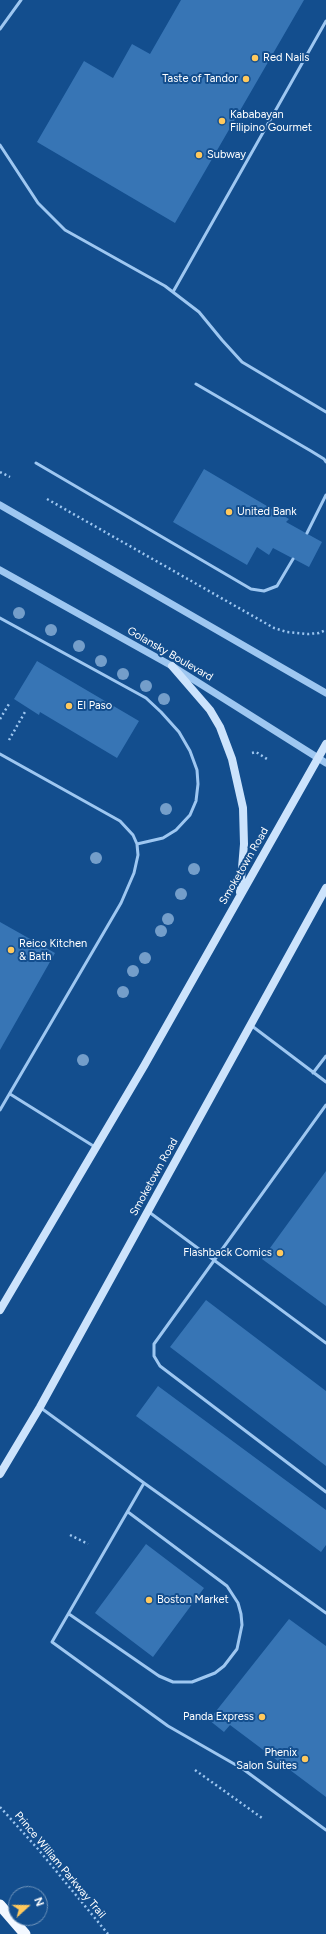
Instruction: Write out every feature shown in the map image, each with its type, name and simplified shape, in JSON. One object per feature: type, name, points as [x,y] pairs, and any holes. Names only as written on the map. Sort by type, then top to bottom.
[{"type":"highway","points":[[0,1905],[25,1934]]},
{"type":"main road","points":[[172,666],[210,710],[220,727],[232,759],[243,808],[244,844],[240,895]]},
{"type":"main road","name":"Smoketown Road","points":[[0,1310],[96,1147],[326,744]]},
{"type":"main road","name":"Smoketown Road","points":[[0,1474],[40,1407],[326,888]]},
{"type":"street","points":[[0,505],[326,693]]},
{"type":"street","name":"Golansky Boulevard","points":[[0,570],[172,666],[326,763]]},
{"type":"lane","points":[[0,29],[21,0]]},
{"type":"lane","points":[[173,292],[326,21]]},
{"type":"lane","points":[[0,145],[38,203],[65,230],[165,286],[199,312],[242,362],[326,412]]},
{"type":"lane","points":[[196,384],[311,451],[326,462]]},
{"type":"lane","points":[[36,463],[251,588],[264,591],[277,586],[293,559]]},
{"type":"lane","points":[[307,533],[326,495]]},
{"type":"lane","points":[[0,618],[146,698],[179,732],[190,751],[197,770],[198,784],[196,801],[190,815],[176,830],[163,838],[137,844]]},
{"type":"lane","points":[[0,754],[120,821],[128,828],[137,844],[137,864],[129,887],[121,903],[0,1110]]},
{"type":"lane","points":[[250,1025],[326,1082]]},
{"type":"lane","points":[[313,1073],[326,1056]]},
{"type":"lane","points":[[10,1094],[96,1147]]},
{"type":"lane","points":[[326,1105],[154,1344],[154,1356],[160,1366],[326,1492]]},
{"type":"lane","points":[[148,1211],[326,1343]]},
{"type":"lane","points":[[40,1407],[326,1613]]},
{"type":"lane","points":[[144,1483],[52,1642],[168,1726],[243,1769],[326,1830]]},
{"type":"lane","points":[[69,1614],[159,1676],[173,1682],[192,1682],[210,1676],[224,1666],[237,1649],[242,1626],[241,1614],[238,1603],[227,1586],[128,1512]]},
{"type":"path","points":[[0,472],[10,477]]},
{"type":"path","points":[[47,499],[274,628],[287,632],[308,634],[319,633],[326,630]]},
{"type":"path","points":[[0,719],[9,704]]},
{"type":"path","points":[[0,754],[24,712]]},
{"type":"path","points":[[251,754],[256,752],[267,760]]},
{"type":"path","points":[[70,1535],[92,1546]]},
{"type":"path","points":[[195,1770],[262,1818]]},
{"type":"path","name":"Prince William Parkway Trail","points":[[0,1807],[38,1848],[108,1934]]},
{"type":"building","points":[[181,0],[304,0],[175,223],[37,142],[84,61],[113,78],[132,44],[150,54]]},
{"type":"building","name":"United Bank","points":[[204,469],[289,519],[286,522],[322,542],[309,567],[273,548],[269,555],[257,547],[247,565],[173,522]]},
{"type":"building","name":"El Paso","points":[[37,661],[139,721],[117,758],[40,712],[39,715],[14,699]]},
{"type":"building","points":[[0,922],[55,953],[0,1050]]},
{"type":"building","points":[[326,1171],[326,1306],[262,1259]]},
{"type":"building","points":[[206,1300],[326,1391],[326,1466],[170,1347]]},
{"type":"building","points":[[158,1386],[326,1510],[326,1545],[321,1552],[136,1416]]},
{"type":"building","name":"Boston Market","points":[[146,1544],[204,1588],[153,1657],[95,1613]]},
{"type":"building","points":[[289,1619],[326,1646],[326,1797],[230,1725],[224,1732],[209,1720]]},
{"type":"place","name":"Red Nails","points":[[255,58]]},
{"type":"place","name":"Taste of Tandor","points":[[246,79]]},
{"type":"place","name":"Kababayan Filipino Gourmet","points":[[222,121]]},
{"type":"place","name":"Subway","points":[[199,155]]},
{"type":"place","name":"United Bank","points":[[229,512]]},
{"type":"place","name":"El Paso","points":[[69,706]]},
{"type":"place","name":"Reico Kitchen & Bath","points":[[11,950]]},
{"type":"place","name":"Flashback Comics","points":[[280,1253]]},
{"type":"place","name":"Boston Market","points":[[149,1600]]},
{"type":"place","name":"Panda Express","points":[[262,1717]]},
{"type":"place","name":"Phenix Salon Suites","points":[[305,1759]]}]
